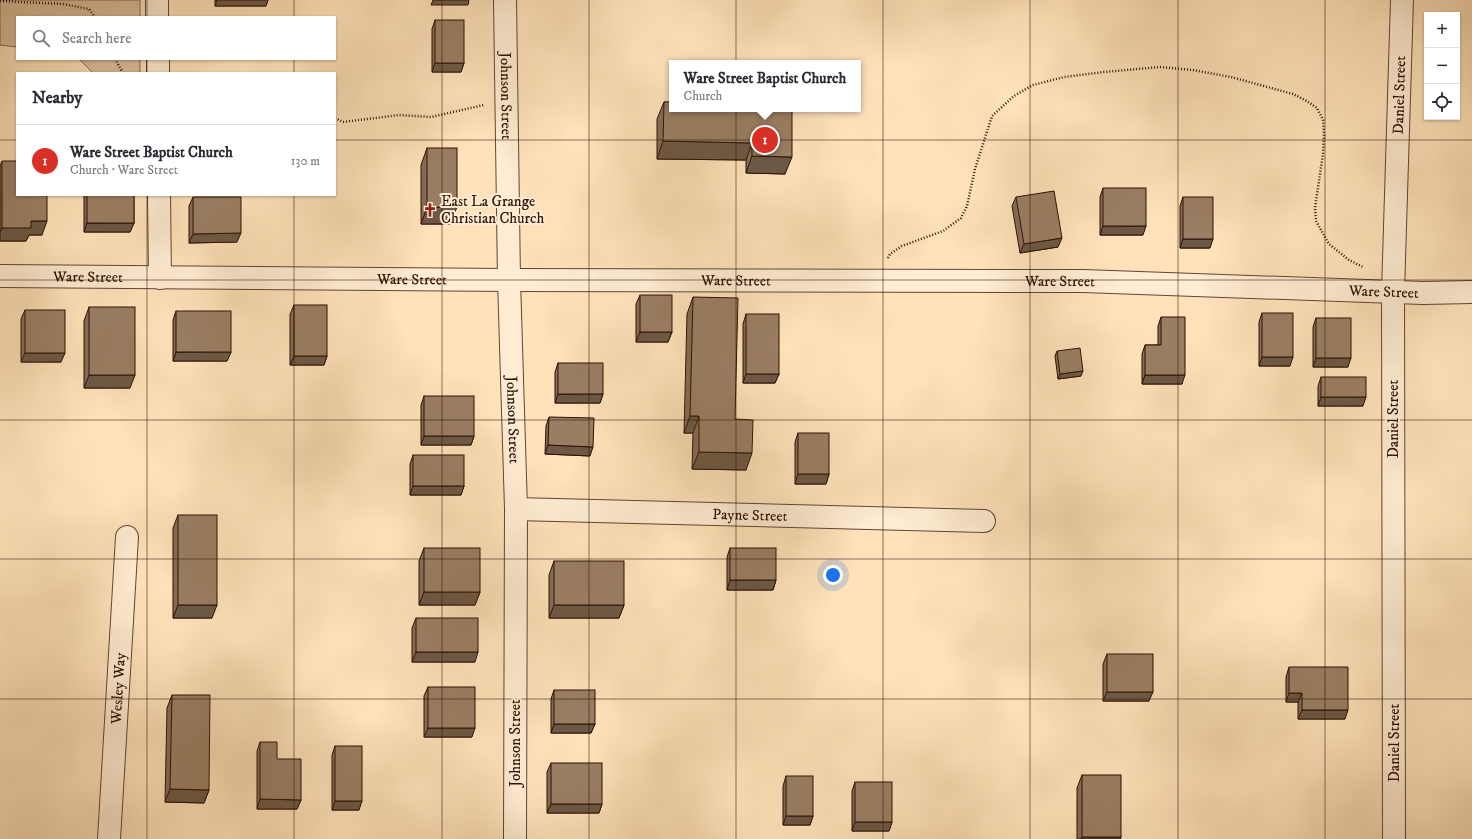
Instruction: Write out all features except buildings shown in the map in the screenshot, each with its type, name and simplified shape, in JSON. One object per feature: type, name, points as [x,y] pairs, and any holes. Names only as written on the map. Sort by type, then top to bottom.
[{"type":"street","points":[[157,0],[157,16]]},
{"type":"street","name":"Johnson Street","points":[[505,0],[509,280],[516,509],[515,839]]},
{"type":"street","name":"Daniel Street","points":[[1394,839],[1393,292],[1402,0]]},
{"type":"street","points":[[158,60],[158,72]]},
{"type":"street","points":[[159,196],[160,278]]},
{"type":"street","name":"Ware Street","points":[[0,276],[509,280],[1083,281],[1393,292],[1472,292]]},
{"type":"street","name":"Payne Street","points":[[516,509],[984,522]]},
{"type":"street","name":"Wesley Way","points":[[108,839],[127,537]]},
{"type":"path","points":[[0,1],[63,4],[89,9],[94,16]]},
{"type":"path","points":[[116,60],[122,72]]},
{"type":"path","points":[[881,281],[883,269],[890,254],[902,246],[942,231],[961,218],[967,206],[975,169],[992,116],[1014,96],[1033,85],[1064,77],[1104,72],[1160,68],[1193,70],[1231,77],[1293,94],[1317,108],[1323,120],[1324,134],[1323,154],[1315,208],[1316,221],[1329,244],[1349,260],[1368,269]]},
{"type":"path","points":[[336,118],[343,122],[399,115],[431,117],[492,103]]},
{"type":"shaded area","points":[[0,0],[140,0],[140,16],[16,16],[16,47],[0,45]]},
{"type":"shaded area","points":[[80,60],[140,60],[140,72],[92,72]]},
{"type":"place","name":"Ware Street Baptist Church","points":[[765,140]]},
{"type":"place","name":"East La Grange Christian Church","points":[[430,210]]}]
